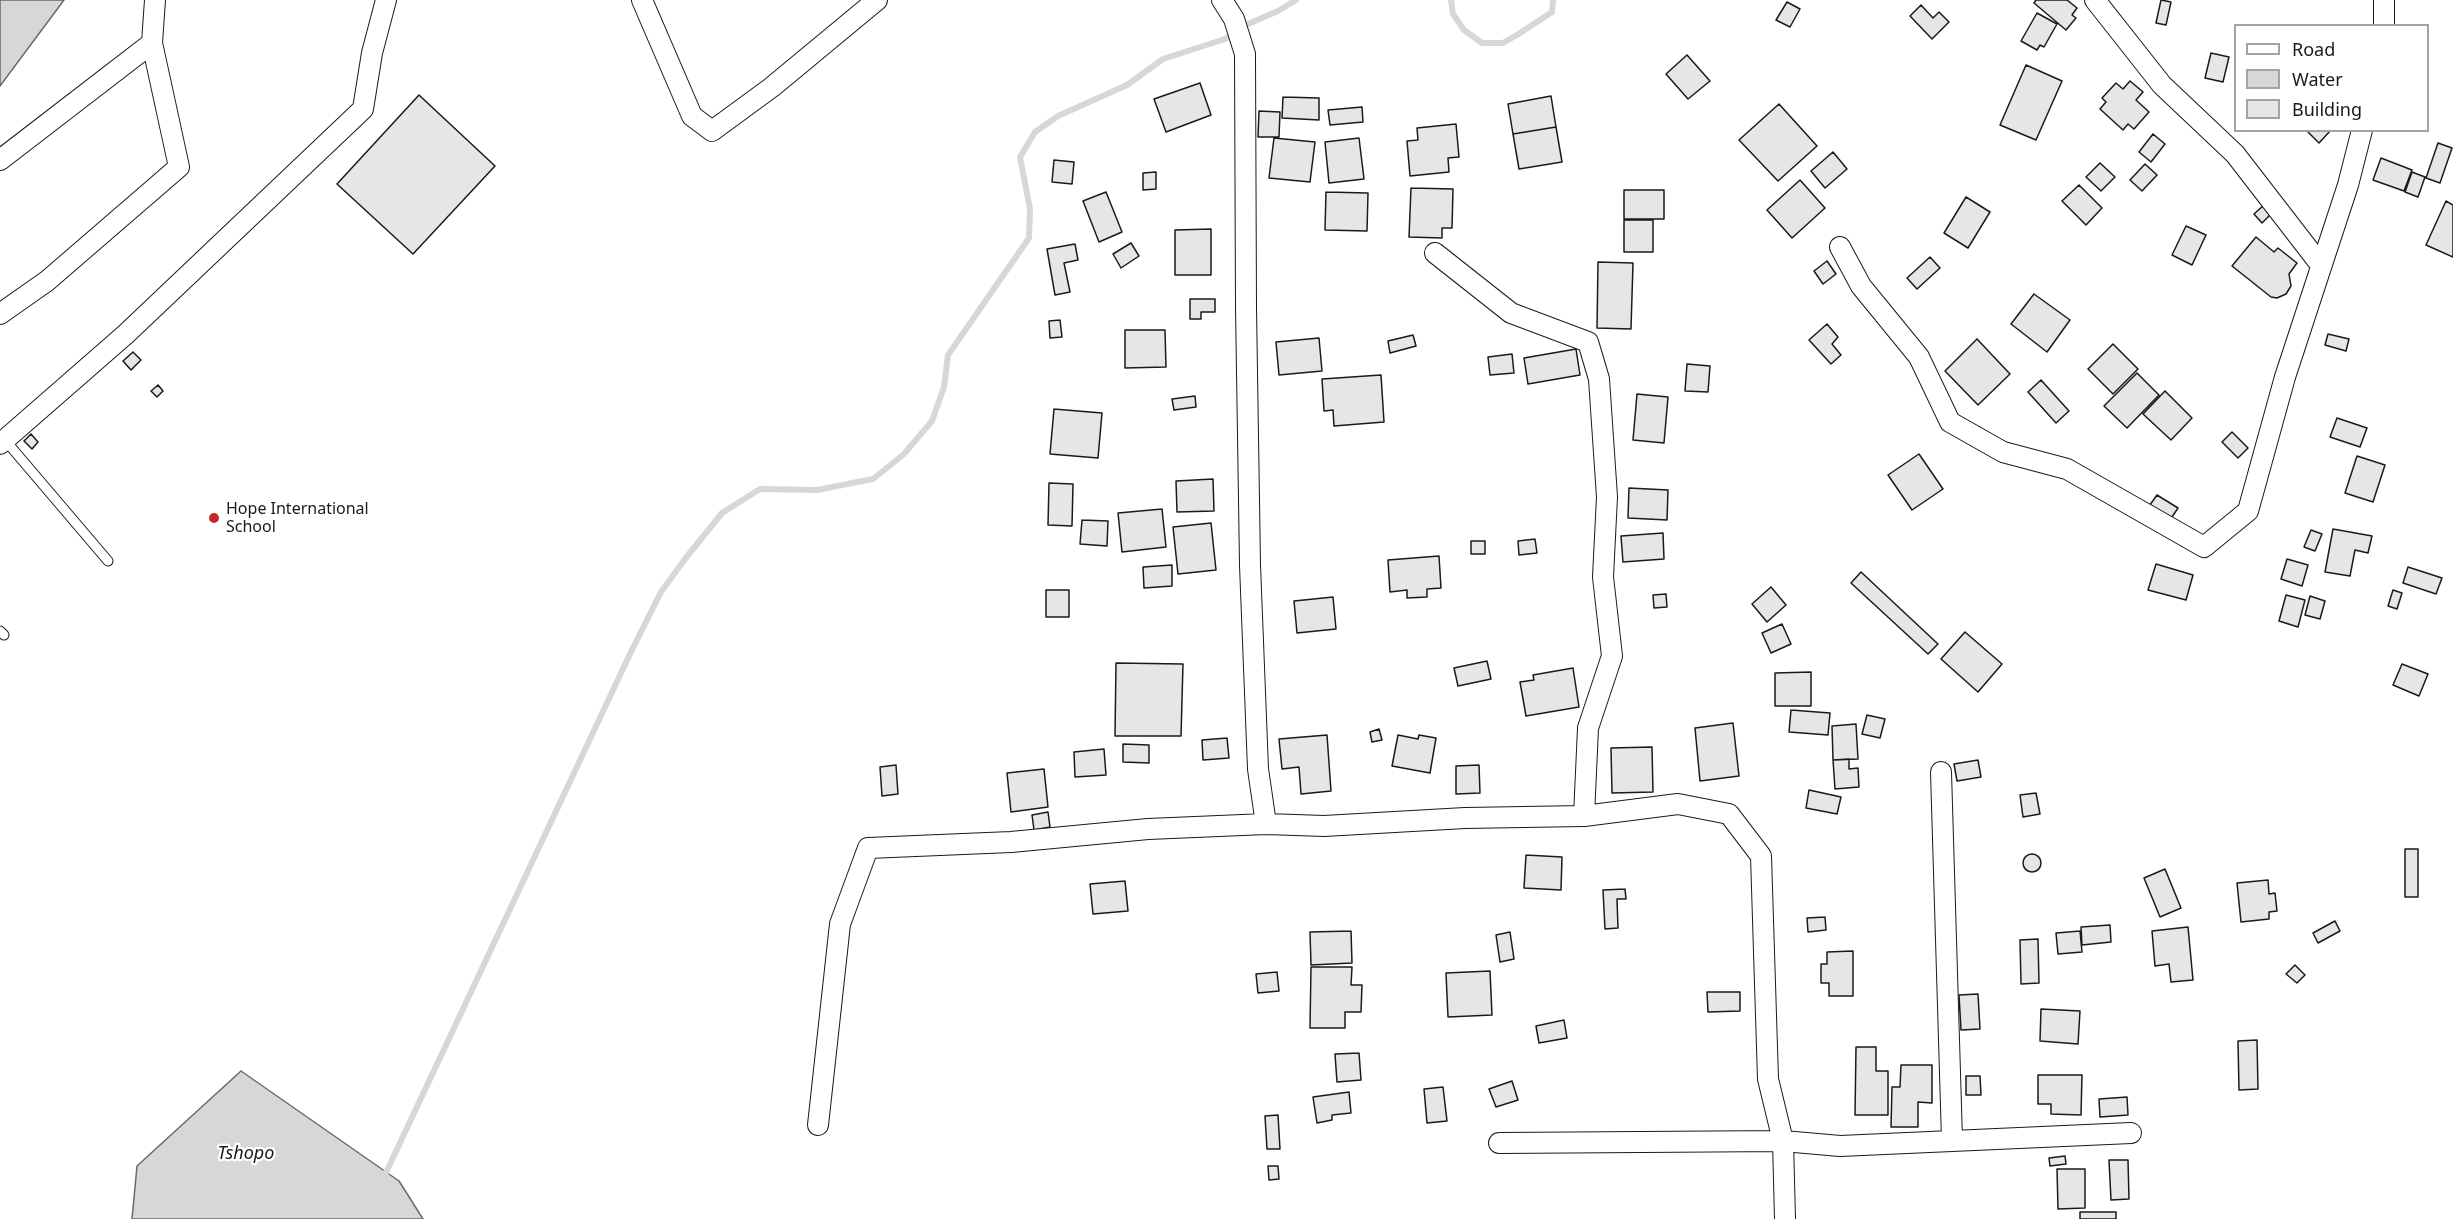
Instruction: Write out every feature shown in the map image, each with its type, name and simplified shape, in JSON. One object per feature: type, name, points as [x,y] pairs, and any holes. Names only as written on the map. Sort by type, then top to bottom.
[{"type":"street","points":[[0,314],[47,281],[179,167],[152,43],[155,0]]},
{"type":"street","points":[[2,439],[126,334],[363,109],[372,53],[386,0]]},
{"type":"street","points":[[642,0],[692,116],[712,131],[772,87],[878,0]]},
{"type":"street","points":[[1222,0],[1234,19],[1245,54],[1250,565],[1258,769],[1266,824]]},
{"type":"street","points":[[2095,0],[2162,85],[2235,154],[2320,264]]},
{"type":"street","points":[[2384,0],[2384,24]]},
{"type":"street","points":[[0,160],[152,43]]},
{"type":"street","points":[[1840,248],[1861,286],[1919,357],[1950,422],[2003,452],[2067,469],[2204,547],[2248,511],[2285,377],[2320,264],[2348,185],[2361,132]]},
{"type":"street","points":[[1435,253],[1511,313],[1588,342],[1599,379],[1607,497],[1603,577],[1612,656],[1588,728],[1584,816]]},
{"type":"street","points":[[1941,772],[1952,1140]]},
{"type":"street","points":[[818,1125],[840,924],[868,848],[1011,842],[1148,829],[1266,824],[1324,826],[1465,818],[1584,816],[1678,804],[1729,814],[1761,856],[1767,1079],[1783,1141],[1785,1219]]},
{"type":"street","points":[[1499,1143],[1783,1141],[1840,1146],[2131,1133]]},
{"type":"lane","points":[[2,439],[108,561]]},
{"type":"water","points":[[0,0],[64,0],[0,86]]},
{"type":"water","name":"Tshopo","points":[[241,1071],[399,1181],[423,1219],[132,1219],[137,1166]]},
{"type":"building","points":[[2036,0],[2067,0],[2077,8],[2072,15],[2076,18],[2066,30],[2034,3]]},
{"type":"building","points":[[2161,0],[2171,2],[2166,25],[2156,23]]},
{"type":"building","points":[[1787,2],[1800,9],[1790,27],[1776,20]]},
{"type":"building","points":[[1921,5],[1933,18],[1939,12],[1949,22],[1932,39],[1910,16]]},
{"type":"building","points":[[2037,13],[2057,24],[2044,47],[2040,45],[2037,50],[2021,41]]},
{"type":"building","points":[[2211,53],[2229,57],[2223,82],[2205,78]]},
{"type":"building","points":[[1687,55],[1710,81],[1688,99],[1666,74]]},
{"type":"building","points":[[2026,65],[2062,81],[2036,140],[2000,125]]},
{"type":"building","points":[[2130,81],[2143,92],[2136,100],[2149,112],[2134,129],[2128,124],[2123,130],[2100,109],[2106,102],[2102,98],[2116,83],[2123,89]]},
{"type":"building","points":[[1200,83],[1211,115],[1166,132],[1154,99]]},
{"type":"building","points":[[419,95],[495,166],[413,254],[337,184]]},
{"type":"building","points":[[1551,96],[1556,127],[1513,134],[1508,104]]},
{"type":"building","points":[[1283,97],[1319,98],[1319,120],[1282,118]]},
{"type":"building","points":[[1779,104],[1817,146],[1778,181],[1739,140]]},
{"type":"building","points":[[1362,107],[1363,122],[1330,125],[1328,110]]},
{"type":"building","points":[[1259,111],[1280,112],[1279,137],[1258,137]]},
{"type":"building","points":[[1456,124],[1459,157],[1448,158],[1449,172],[1410,176],[1407,141],[1418,140],[1417,128]]},
{"type":"building","points":[[1556,127],[1562,162],[1519,169],[1513,134]]},
{"type":"building","points":[[2308,132],[2329,132],[2319,143]]},
{"type":"building","points":[[2153,134],[2165,144],[2151,162],[2139,152]]},
{"type":"building","points":[[1274,138],[1315,142],[1310,182],[1269,178]]},
{"type":"building","points":[[1359,138],[1364,179],[1329,183],[1325,142]]},
{"type":"building","points":[[2438,143],[2452,148],[2440,183],[2426,178]]},
{"type":"building","points":[[1833,152],[1847,169],[1825,188],[1811,171]]},
{"type":"building","points":[[2381,158],[2412,170],[2404,191],[2373,180]]},
{"type":"building","points":[[1054,160],[1074,162],[1072,184],[1052,182]]},
{"type":"building","points":[[2100,163],[2115,177],[2101,191],[2086,177]]},
{"type":"building","points":[[2145,164],[2157,175],[2142,191],[2130,180]]},
{"type":"building","points":[[1156,172],[1156,189],[1143,190],[1143,173]]},
{"type":"building","points":[[2412,172],[2425,177],[2418,197],[2405,192]]},
{"type":"building","points":[[1800,180],[1825,208],[1792,238],[1767,210]]},
{"type":"building","points":[[2079,185],[2102,208],[2086,225],[2062,201]]},
{"type":"building","points":[[1411,188],[1453,189],[1452,228],[1442,228],[1442,238],[1409,237]]},
{"type":"building","points":[[1624,190],[1664,190],[1664,219],[1624,219]]},
{"type":"building","points":[[1106,192],[1122,232],[1099,242],[1083,201]]},
{"type":"building","points":[[1326,192],[1368,193],[1367,231],[1325,230]]},
{"type":"building","points":[[1966,197],[1990,212],[1968,248],[1944,233]]},
{"type":"building","points":[[2446,201],[2453,205],[2453,257],[2426,245]]},
{"type":"building","points":[[2264,205],[2272,213],[2262,223],[2254,214]]},
{"type":"building","points":[[1624,220],[1653,220],[1653,252],[1624,252]]},
{"type":"building","points":[[2186,226],[2206,235],[2192,265],[2172,255]]},
{"type":"building","points":[[1211,229],[1211,275],[1175,275],[1175,230]]},
{"type":"building","points":[[2256,237],[2274,252],[2278,248],[2297,263],[2289,274],[2291,286],[2286,294],[2277,298],[2271,297],[2232,266]]},
{"type":"building","points":[[1131,243],[1139,256],[1121,268],[1113,254]]},
{"type":"building","points":[[1075,244],[1078,260],[1064,263],[1070,292],[1055,295],[1047,249]]},
{"type":"building","points":[[1930,257],[1940,268],[1917,289],[1907,278]]},
{"type":"building","points":[[1827,261],[1836,274],[1823,284],[1814,271]]},
{"type":"building","points":[[1598,262],[1633,263],[1631,329],[1597,328]]},
{"type":"building","points":[[2034,294],[2070,320],[2047,352],[2011,324]]},
{"type":"building","points":[[1190,299],[1215,299],[1215,312],[1201,312],[1201,319],[1190,319]]},
{"type":"building","points":[[1060,320],[1062,337],[1050,338],[1049,321]]},
{"type":"building","points":[[1827,324],[1838,337],[1832,344],[1841,355],[1831,364],[1809,340]]},
{"type":"building","points":[[1125,330],[1165,330],[1166,367],[1125,368]]},
{"type":"building","points":[[2328,334],[2349,339],[2346,351],[2325,345]]},
{"type":"building","points":[[1413,335],[1416,346],[1390,353],[1388,341]]},
{"type":"building","points":[[1319,338],[1322,371],[1279,375],[1276,342]]},
{"type":"building","points":[[1977,339],[2010,374],[1978,405],[1945,371]]},
{"type":"building","points":[[2113,344],[2138,369],[2113,394],[2088,369]]},
{"type":"building","points":[[1576,349],[1580,375],[1528,384],[1524,358]]},
{"type":"building","points":[[133,352],[141,360],[131,370],[123,361]]},
{"type":"building","points":[[1512,354],[1514,373],[1490,375],[1488,357]]},
{"type":"building","points":[[1687,364],[1710,366],[1708,392],[1685,391]]},
{"type":"building","points":[[2137,373],[2159,395],[2127,428],[2104,406]]},
{"type":"building","points":[[1381,375],[1384,422],[1334,426],[1333,410],[1324,411],[1322,379]]},
{"type":"building","points":[[2041,380],[2069,411],[2056,423],[2028,392]]},
{"type":"building","points":[[158,385],[163,391],[157,397],[151,391]]},
{"type":"building","points":[[2165,391],[2192,418],[2171,440],[2143,414]]},
{"type":"building","points":[[1637,394],[1668,397],[1664,443],[1633,440]]},
{"type":"building","points":[[1195,396],[1196,407],[1174,410],[1172,399]]},
{"type":"building","points":[[1054,409],[1102,413],[1098,458],[1050,454]]},
{"type":"building","points":[[2337,418],[2367,428],[2360,447],[2330,437]]},
{"type":"building","points":[[2232,432],[2248,448],[2238,458],[2222,442]]},
{"type":"building","points":[[31,434],[38,442],[32,449],[24,441]]},
{"type":"building","points":[[1919,454],[1943,489],[1912,510],[1888,475]]},
{"type":"building","points":[[2357,456],[2385,465],[2373,502],[2345,493]]},
{"type":"building","points":[[1213,479],[1214,511],[1177,512],[1176,481]]},
{"type":"building","points":[[1049,483],[1073,484],[1072,526],[1048,525]]},
{"type":"building","points":[[1629,488],[1668,490],[1667,520],[1628,518]]},
{"type":"building","points":[[2157,495],[2178,508],[2168,523],[2147,509]]},
{"type":"building","points":[[1162,509],[1166,547],[1122,552],[1118,513]]},
{"type":"building","points":[[1082,520],[1108,521],[1107,546],[1080,544]]},
{"type":"building","points":[[1211,523],[1216,570],[1178,574],[1173,527]]},
{"type":"building","points":[[2333,529],[2372,536],[2368,553],[2355,550],[2350,576],[2325,572]]},
{"type":"building","points":[[2311,530],[2322,534],[2315,551],[2304,547]]},
{"type":"building","points":[[1663,533],[1664,559],[1623,562],[1621,536]]},
{"type":"building","points":[[1535,539],[1537,553],[1519,555],[1518,541]]},
{"type":"building","points":[[1471,541],[1485,541],[1485,554],[1471,554]]},
{"type":"building","points":[[1439,556],[1441,588],[1427,589],[1427,597],[1407,598],[1407,590],[1390,592],[1388,560]]},
{"type":"building","points":[[2287,559],[2308,565],[2302,586],[2281,579]]},
{"type":"building","points":[[2156,564],[2193,575],[2186,600],[2148,590]]},
{"type":"building","points":[[1172,565],[1172,586],[1144,588],[1143,567]]},
{"type":"building","points":[[2408,567],[2442,578],[2436,594],[2403,583]]},
{"type":"building","points":[[1861,572],[1938,644],[1928,654],[1851,583]]},
{"type":"building","points":[[1771,587],[1786,605],[1767,622],[1752,604]]},
{"type":"building","points":[[1046,590],[1069,590],[1069,617],[1046,617]]},
{"type":"building","points":[[2393,590],[2402,593],[2397,609],[2388,606]]},
{"type":"building","points":[[1666,594],[1667,607],[1654,608],[1653,595]]},
{"type":"building","points":[[2286,595],[2305,600],[2298,627],[2279,621]]},
{"type":"building","points":[[2310,596],[2325,601],[2320,619],[2305,615]]},
{"type":"building","points":[[1333,597],[1336,629],[1297,633],[1294,601]]},
{"type":"building","points":[[1782,624],[1791,644],[1771,653],[1762,633]]},
{"type":"building","points":[[1965,632],[2002,664],[1978,692],[1941,659]]},
{"type":"building","points":[[1487,661],[1491,679],[1458,686],[1454,668]]},
{"type":"building","points":[[1116,663],[1183,664],[1181,736],[1115,736]]},
{"type":"building","points":[[2402,664],[2428,674],[2419,696],[2393,685]]},
{"type":"building","points":[[1573,668],[1579,707],[1526,716],[1520,682],[1534,680],[1533,675]]},
{"type":"building","points":[[1811,672],[1811,706],[1775,706],[1775,673]]},
{"type":"building","points":[[1791,710],[1830,713],[1828,735],[1789,732]]},
{"type":"building","points":[[1867,715],[1885,719],[1880,738],[1862,734]]},
{"type":"building","points":[[1733,723],[1739,776],[1700,781],[1695,728]]},
{"type":"building","points":[[1856,724],[1858,759],[1833,760],[1832,726]]},
{"type":"building","points":[[1379,729],[1382,740],[1372,742],[1370,732]]},
{"type":"building","points":[[1327,735],[1331,791],[1301,794],[1299,767],[1282,769],[1279,739]]},
{"type":"building","points":[[1398,735],[1418,739],[1419,735],[1436,738],[1430,773],[1392,766]]},
{"type":"building","points":[[1227,738],[1229,758],[1203,760],[1202,740]]},
{"type":"building","points":[[1123,744],[1149,745],[1149,763],[1123,762]]},
{"type":"building","points":[[1652,747],[1653,792],[1612,793],[1611,748]]},
{"type":"building","points":[[1104,749],[1106,775],[1075,777],[1074,752]]},
{"type":"building","points":[[1849,759],[1849,769],[1858,768],[1859,787],[1835,789],[1833,760]]},
{"type":"building","points":[[1978,760],[1981,777],[1957,781],[1954,764]]},
{"type":"building","points":[[896,765],[898,794],[882,796],[880,767]]},
{"type":"building","points":[[1479,765],[1480,793],[1456,794],[1456,766]]},
{"type":"building","points":[[1044,769],[1048,807],[1011,812],[1007,773]]},
{"type":"building","points":[[1809,790],[1841,797],[1837,814],[1806,808]]},
{"type":"building","points":[[2036,793],[2040,814],[2023,817],[2020,795]]},
{"type":"building","points":[[1048,812],[1050,827],[1034,830],[1032,815]]},
{"type":"building","points":[[2405,849],[2418,849],[2418,897],[2405,897]]},
{"type":"building","points":[[2032,854],[2038,857],[2041,863],[2038,869],[2032,872],[2026,869],[2023,863],[2026,857]]},
{"type":"building","points":[[1526,855],[1562,857],[1561,890],[1524,888]]},
{"type":"building","points":[[2165,869],[2181,908],[2160,917],[2144,878]]},
{"type":"building","points":[[2268,880],[2269,894],[2275,893],[2277,911],[2269,912],[2269,919],[2241,922],[2237,883]]},
{"type":"building","points":[[1125,881],[1128,911],[1093,914],[1090,884]]},
{"type":"building","points":[[1625,889],[1626,899],[1617,899],[1618,928],[1605,929],[1603,890]]},
{"type":"building","points":[[1825,917],[1826,930],[1808,932],[1807,918]]},
{"type":"building","points":[[2335,921],[2340,931],[2318,943],[2313,933]]},
{"type":"building","points":[[2110,925],[2111,942],[2082,945],[2081,927]]},
{"type":"building","points":[[2188,927],[2193,980],[2171,982],[2169,964],[2155,966],[2152,931]]},
{"type":"building","points":[[1351,931],[1352,963],[1311,965],[1310,932]]},
{"type":"building","points":[[2080,931],[2082,952],[2058,954],[2056,933]]},
{"type":"building","points":[[1510,932],[1514,959],[1500,962],[1496,935]]},
{"type":"building","points":[[2038,939],[2039,983],[2021,984],[2020,940]]},
{"type":"building","points":[[1853,951],[1853,996],[1829,996],[1829,983],[1821,983],[1821,964],[1827,964],[1827,952]]},
{"type":"building","points":[[2295,965],[2305,975],[2297,983],[2286,974]]},
{"type":"building","points":[[1311,967],[1352,967],[1351,985],[1362,985],[1361,1012],[1345,1012],[1345,1028],[1310,1028]]},
{"type":"building","points":[[1490,971],[1492,1015],[1448,1017],[1446,973]]},
{"type":"building","points":[[1277,972],[1279,991],[1258,993],[1256,974]]},
{"type":"building","points":[[1707,992],[1740,992],[1740,1011],[1708,1012]]},
{"type":"building","points":[[1978,994],[1980,1029],[1961,1030],[1959,995]]},
{"type":"building","points":[[2041,1009],[2080,1011],[2078,1044],[2040,1041]]},
{"type":"building","points":[[1564,1020],[1567,1038],[1539,1043],[1536,1026]]},
{"type":"building","points":[[2257,1040],[2258,1089],[2239,1090],[2238,1041]]},
{"type":"building","points":[[1856,1047],[1876,1047],[1876,1071],[1888,1071],[1888,1115],[1855,1115]]},
{"type":"building","points":[[1359,1053],[1361,1080],[1337,1082],[1335,1054]]},
{"type":"building","points":[[1901,1065],[1932,1065],[1932,1103],[1918,1102],[1918,1127],[1891,1127],[1892,1087],[1900,1087]]},
{"type":"building","points":[[2038,1075],[2082,1075],[2081,1115],[2051,1114],[2051,1104],[2038,1104]]},
{"type":"building","points":[[1966,1076],[1980,1076],[1981,1095],[1966,1095]]},
{"type":"building","points":[[1512,1081],[1518,1100],[1496,1107],[1489,1089]]},
{"type":"building","points":[[1443,1087],[1447,1121],[1427,1123],[1424,1089]]},
{"type":"building","points":[[1349,1092],[1351,1113],[1332,1115],[1332,1120],[1317,1123],[1313,1097]]},
{"type":"building","points":[[2127,1097],[2128,1115],[2100,1117],[2099,1099]]},
{"type":"building","points":[[1278,1115],[1280,1149],[1267,1149],[1265,1116]]},
{"type":"building","points":[[2065,1156],[2066,1164],[2050,1166],[2049,1158]]},
{"type":"building","points":[[2109,1160],[2128,1160],[2129,1199],[2111,1200]]},
{"type":"building","points":[[1268,1166],[1278,1166],[1279,1179],[1269,1180]]},
{"type":"building","points":[[2057,1169],[2085,1169],[2085,1208],[2058,1209]]},
{"type":"building","points":[[2080,1212],[2116,1212],[2116,1219],[2080,1219]]},
{"type":"waterway","points":[[383,1179],[630,654],[661,592],[685,559],[722,513],[760,489],[817,490],[873,479],[904,454],[932,421],[944,387],[948,355],[1029,238],[1030,209],[1020,157],[1035,132],[1058,116],[1127,85],[1163,59],[1225,39],[1248,24],[1296,0]]},
{"type":"waterway","points":[[1451,0],[1453,14],[1464,30],[1482,43],[1503,43],[1517,35],[1552,12],[1553,0]]},
{"type":"place","name":"Hope International School","points":[[214,518]]}]
